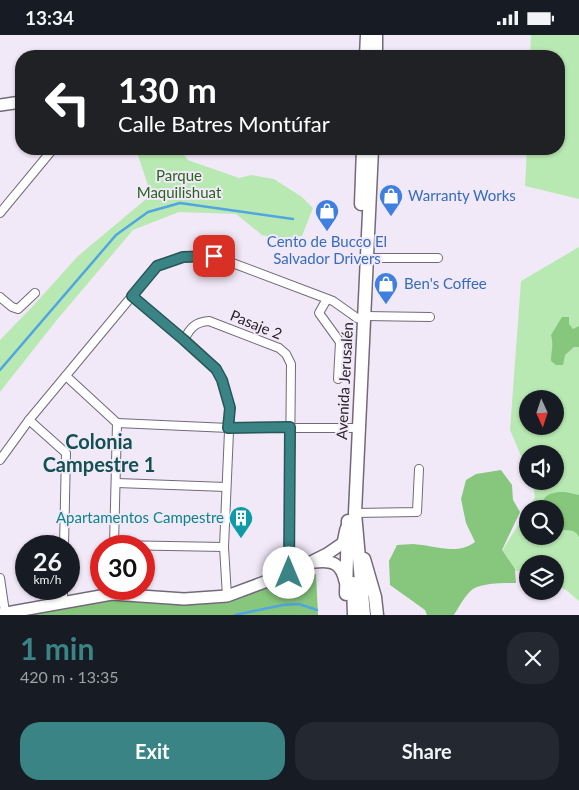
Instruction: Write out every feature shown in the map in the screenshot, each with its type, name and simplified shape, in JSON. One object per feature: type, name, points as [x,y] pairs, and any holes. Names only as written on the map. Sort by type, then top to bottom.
[{"type":"main road","points":[[366,50],[367,35]]},
{"type":"main road","points":[[376,35],[376,50]]},
{"type":"main road","name":"Avenida Jerusalén","points":[[363,155],[360,386],[352,515],[356,529],[364,615]]},
{"type":"main road","name":"Avenida Jerusalén","points":[[354,615],[352,428],[367,258],[372,155]]},
{"type":"main road","points":[[346,615],[346,587],[352,515]]},
{"type":"main road","points":[[356,529],[375,597],[377,615]]},
{"type":"street","points":[[0,105],[15,103]]},
{"type":"street","points":[[0,213],[48,155]]},
{"type":"street","points":[[0,460],[29,420],[157,266],[183,257],[214,256],[327,299],[361,317],[430,317]]},
{"type":"street","points":[[367,258],[438,258]]},
{"type":"street","points":[[0,297],[12,307],[18,309],[35,293]]},
{"type":"street","points":[[132,296],[216,369],[222,380],[230,408],[224,547],[227,596]]},
{"type":"street","points":[[327,299],[319,313],[340,342],[338,379]]},
{"type":"street","name":"Pasaje 2","points":[[184,340],[191,328],[200,322],[209,321],[279,348],[286,354],[291,364],[289,573]]},
{"type":"street","points":[[66,376],[117,423],[228,428],[352,428]]},
{"type":"street","points":[[29,420],[66,453],[64,535]]},
{"type":"street","points":[[115,535],[117,423]]},
{"type":"street","points":[[155,596],[184,599],[227,596],[289,573],[327,554],[342,543],[352,515],[417,512],[419,469]]},
{"type":"street","points":[[117,483],[226,487]]},
{"type":"street","points":[[155,546],[224,547]]},
{"type":"street","points":[[308,563],[325,561],[336,564],[343,571],[346,587]]},
{"type":"street","points":[[0,578],[3,613],[90,596]]},
{"type":"green space","points":[[531,35],[579,35],[579,199],[525,186],[527,155],[565,155],[565,50],[530,50]]},
{"type":"green space","name":"Parque Maquilishuat","points":[[138,155],[184,155],[188,160],[239,178],[251,175],[274,179],[302,197],[313,208],[302,236],[275,238],[262,235],[236,214],[179,212],[133,230],[56,321],[0,392],[0,340],[78,256],[151,195]]},
{"type":"green space","points":[[579,247],[579,601],[564,589],[564,555],[519,555],[519,572],[494,564],[519,523],[519,545],[564,545],[564,500],[533,500],[535,497],[534,490],[564,490],[564,445],[519,445],[519,451],[510,430],[521,281]]},
{"type":"green space","points":[[562,317],[569,317],[569,324],[573,329],[579,326],[579,347],[574,347],[565,355],[563,365],[556,365],[551,361],[551,335]]},
{"type":"green space","points":[[501,470],[512,485],[513,500],[519,514],[502,550],[515,569],[516,583],[477,587],[467,594],[454,615],[427,615],[425,610],[390,585],[389,561],[397,545],[413,544],[453,549],[468,546],[475,542],[466,523],[461,499],[466,480],[476,474]]},
{"type":"green space","points":[[565,492],[579,495],[579,537],[575,532],[564,530],[564,500],[543,500],[548,495]]},
{"type":"green space","points":[[316,574],[318,615],[24,615],[108,600],[186,604],[225,603],[301,576]]},
{"type":"waterway","points":[[0,370],[116,235],[148,212],[180,203],[293,219]]},
{"type":"waterway","points":[[235,615],[283,605],[299,604],[317,610]]},
{"type":"place","name":"Warranty Works","points":[[391,217]]},
{"type":"place","name":"Cento de Bucco El Salvador Drivers","points":[[327,232]]},
{"type":"place","name":"Ben's Coffee","points":[[386,305]]},
{"type":"place","name":"Apartamentos Campestre","points":[[241,539]]},
{"type":"district","name":"Colonia Campestre 1","points":[[99,454]]},
{"type":"route","points":[[214,256],[183,257],[157,266],[132,296],[216,369],[222,380],[230,408],[228,428],[290,427],[289,573]]}]
